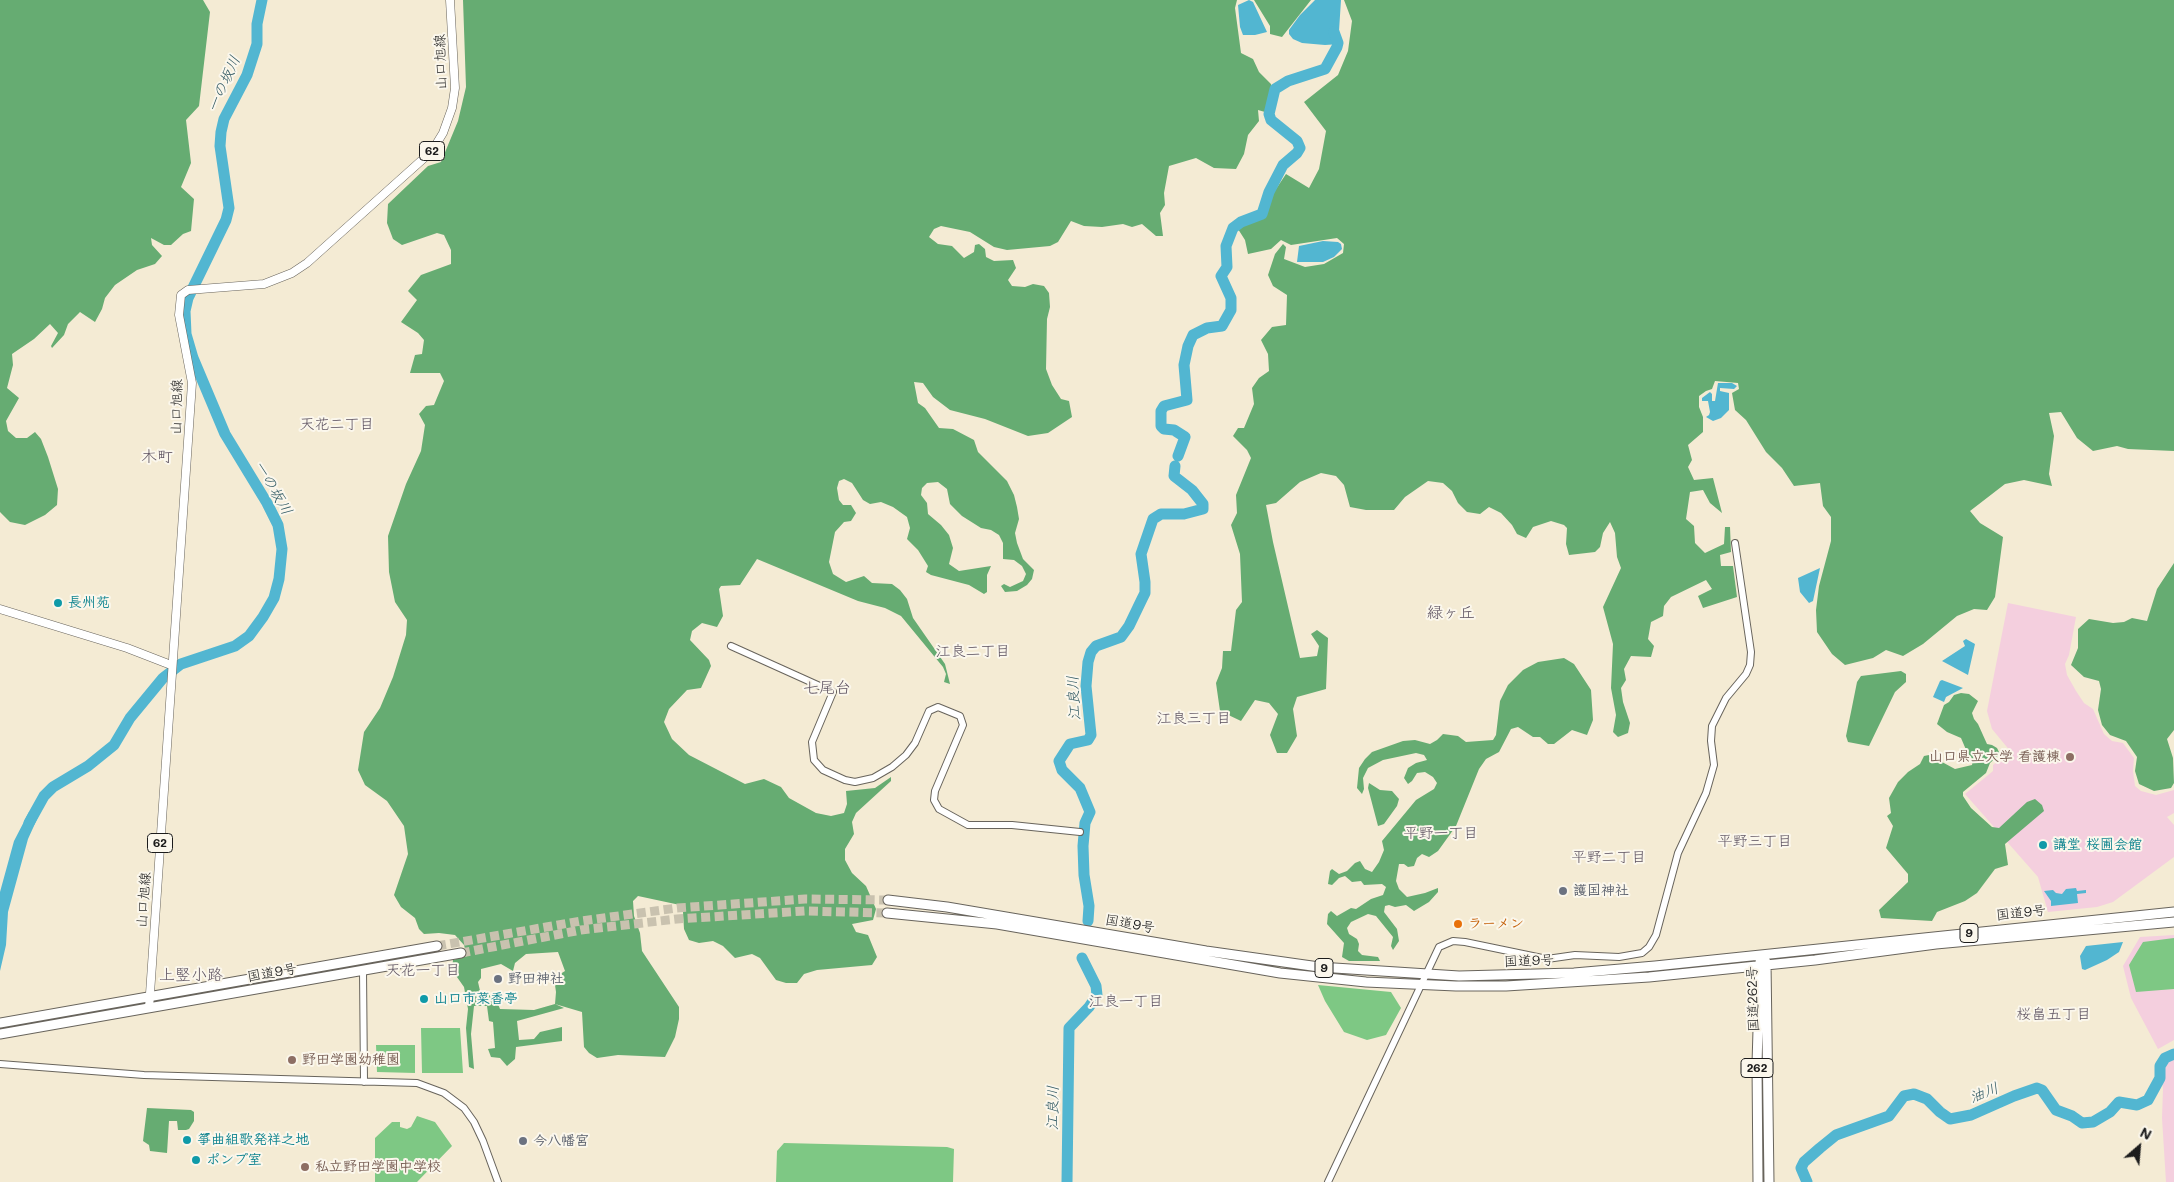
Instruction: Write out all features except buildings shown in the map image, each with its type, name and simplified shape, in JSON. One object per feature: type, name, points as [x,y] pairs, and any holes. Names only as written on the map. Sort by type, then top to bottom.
[{"type":"highway","name":"国道9号","points":[[888,900],[964,910],[1301,965],[1361,971],[1508,976],[1574,973],[2174,912]]},
{"type":"highway","name":"国道9号","points":[[887,913],[997,924],[1280,973],[1328,979],[1421,986],[1506,986],[1649,977],[1763,966],[1936,944],[2174,922]]},
{"type":"highway","name":"国道9号","points":[[0,1023],[437,946]]},
{"type":"highway","name":"国道9号","points":[[0,1034],[461,953]]},
{"type":"highway","name":"国道262号","points":[[1763,954],[1769,1182]]},
{"type":"highway","name":"国道262号","points":[[1758,1182],[1756,1064],[1763,966]]},
{"type":"main road","name":"山口旭線","points":[[149,1008],[192,383],[179,315],[179,301],[184,291],[264,284],[292,274],[312,259],[432,151],[443,133],[452,108],[456,88],[450,0]]},
{"type":"main road","points":[[0,608],[127,648],[172,665]]},
{"type":"street","points":[[1328,1182],[1439,947],[1453,941],[1547,959],[1575,955],[1619,957],[1642,953],[1649,947],[1656,935],[1678,853],[1706,794],[1714,765],[1711,741],[1712,726],[1726,698],[1746,674],[1750,665],[1751,652],[1735,543]]},
{"type":"street","points":[[730,646],[833,692],[812,742],[811,751],[814,760],[823,770],[845,780],[855,782],[873,778],[892,767],[906,755],[915,743],[929,711],[938,707],[960,716],[963,725],[935,791],[934,800],[939,809],[968,825],[1012,825],[1080,832]]},
{"type":"street","points":[[363,970],[364,1082]]},
{"type":"street","points":[[0,1064],[144,1075],[417,1083],[432,1087],[464,1108],[474,1122],[498,1182]]},
{"type":"shaded area","name":"山口県立大学 看護棟","points":[[2008,603],[2076,617],[2069,655],[2065,664],[2067,675],[2076,691],[2084,703],[2093,709],[2104,734],[2112,741],[2123,743],[2134,758],[2135,786],[2141,791],[2156,795],[2174,790],[2174,813],[2167,817],[2174,825],[2174,857],[2113,902],[2097,907],[2048,912],[2038,877],[1965,794],[1993,771],[1993,765],[1998,761],[2005,762],[2011,752],[1992,729],[1987,711]]},
{"type":"shaded area","points":[[2174,935],[2174,1040],[2158,1049],[2131,998],[2123,966],[2140,937]]},
{"type":"shaded area","points":[[2174,1055],[2174,1182],[2166,1182],[2162,1118],[2163,1089],[2160,1066],[2165,1060]]},
{"type":"green space","points":[[0,0],[203,0],[210,12],[199,106],[186,120],[191,163],[181,187],[194,199],[191,231],[183,234],[171,245],[164,245],[151,238],[152,245],[162,256],[155,264],[137,270],[115,285],[105,298],[95,322],[80,312],[68,324],[64,335],[52,348],[51,346],[58,333],[50,324],[34,339],[12,354],[13,365],[7,388],[19,398],[6,421],[8,431],[16,438],[27,438],[35,432],[41,439],[58,489],[57,505],[45,515],[25,525],[10,522],[0,512]]},
{"type":"green space","points":[[463,0],[1237,0],[1235,8],[1241,53],[1253,59],[1259,72],[1271,84],[1273,94],[1265,112],[1258,110],[1259,121],[1248,135],[1244,154],[1236,169],[1214,168],[1196,158],[1169,166],[1164,193],[1165,205],[1160,213],[1163,236],[1156,236],[1142,224],[1132,227],[1123,224],[1102,227],[1084,226],[1071,221],[1058,242],[1050,246],[1007,250],[994,247],[970,232],[941,226],[934,229],[929,237],[938,244],[952,246],[964,258],[974,252],[975,245],[979,244],[985,249],[986,257],[994,261],[1013,260],[1016,268],[1008,280],[1012,286],[1025,287],[1033,284],[1044,286],[1049,293],[1050,307],[1047,319],[1046,369],[1052,385],[1061,399],[1069,401],[1072,417],[1048,433],[1028,436],[985,419],[950,410],[933,397],[923,383],[914,382],[918,403],[925,408],[939,428],[953,429],[974,440],[978,452],[1007,481],[1014,495],[1019,519],[1015,533],[1017,543],[1023,559],[1034,570],[1032,579],[1027,585],[1017,591],[1005,592],[1001,586],[1004,584],[1010,587],[1023,581],[1026,574],[1022,566],[1014,560],[1003,559],[1003,543],[999,535],[991,530],[981,528],[962,516],[950,504],[947,489],[938,482],[927,483],[922,488],[921,495],[927,503],[928,514],[949,535],[953,548],[949,564],[959,571],[991,566],[987,575],[987,592],[984,594],[969,585],[931,575],[926,572],[928,566],[918,550],[907,539],[910,528],[907,517],[893,507],[881,502],[870,504],[863,500],[852,483],[844,479],[839,481],[837,488],[839,500],[843,505],[851,505],[856,513],[851,521],[844,522],[835,532],[829,562],[833,574],[846,582],[864,576],[872,583],[892,584],[900,590],[907,599],[913,618],[945,664],[950,684],[944,682],[946,674],[943,667],[901,616],[885,608],[858,601],[757,559],[740,585],[721,586],[719,589],[723,616],[717,627],[702,623],[692,631],[690,640],[709,660],[711,666],[701,688],[687,690],[669,709],[664,722],[672,739],[689,755],[745,784],[764,779],[781,787],[789,798],[816,813],[831,816],[844,813],[847,804],[846,791],[875,788],[891,777],[891,781],[856,813],[852,822],[854,834],[845,849],[845,860],[852,873],[866,886],[876,909],[873,920],[852,924],[856,932],[868,935],[877,957],[872,965],[817,970],[804,974],[797,983],[786,983],[776,980],[760,958],[752,954],[735,958],[723,946],[713,941],[699,943],[689,940],[684,929],[683,912],[680,905],[638,896],[633,901],[634,916],[640,933],[642,951],[679,1007],[679,1019],[675,1037],[665,1057],[618,1055],[597,1058],[584,1047],[582,1012],[555,1004],[564,1008],[517,1021],[519,1040],[534,1039],[540,1032],[562,1027],[562,1041],[516,1047],[515,1059],[507,1066],[500,1058],[491,1057],[488,1049],[495,1048],[493,1022],[489,1021],[487,1006],[474,1006],[471,1034],[474,1069],[469,1067],[466,1028],[468,1009],[464,987],[452,970],[453,960],[467,956],[464,945],[455,935],[424,934],[419,929],[415,918],[401,907],[394,895],[408,854],[404,826],[387,801],[365,785],[358,770],[364,732],[380,708],[393,677],[406,635],[407,620],[395,602],[389,572],[388,536],[406,484],[421,451],[425,425],[419,414],[426,406],[434,405],[444,381],[440,373],[410,373],[415,355],[422,354],[424,340],[418,333],[401,322],[417,300],[408,291],[421,275],[451,264],[451,250],[444,235],[437,233],[402,245],[393,239],[387,223],[388,204],[428,166],[441,162],[458,121],[466,87]],"holes":[[[558,952],[565,971],[554,978],[555,1004],[534,1010],[500,1009],[494,994],[481,995],[478,982],[481,978],[481,969],[501,964],[513,971],[515,963],[526,954]]]},
{"type":"green space","points":[[1254,0],[1311,0],[1282,37],[1270,34],[1270,26]]},
{"type":"green space","points":[[1344,0],[2174,0],[2174,451],[2128,449],[2117,446],[2093,451],[2077,438],[2061,412],[2049,413],[2054,436],[2049,474],[2052,486],[2024,480],[2005,484],[1970,511],[1980,523],[2003,537],[1995,597],[1987,610],[1974,609],[1957,616],[1923,644],[1903,656],[1886,650],[1873,658],[1845,665],[1832,654],[1817,632],[1816,610],[1819,586],[1831,541],[1831,517],[1823,506],[1820,483],[1794,486],[1782,468],[1766,452],[1746,420],[1735,410],[1732,393],[1739,389],[1738,383],[1715,381],[1712,389],[1699,396],[1699,407],[1703,417],[1703,432],[1688,445],[1692,460],[1688,467],[1694,480],[1713,478],[1722,513],[1710,503],[1703,490],[1690,492],[1686,519],[1694,526],[1695,543],[1705,553],[1724,544],[1725,527],[1730,527],[1731,552],[1720,555],[1721,566],[1733,566],[1737,597],[1703,608],[1698,596],[1712,589],[1706,580],[1671,597],[1664,606],[1663,616],[1651,622],[1648,639],[1654,646],[1651,657],[1631,656],[1624,669],[1626,680],[1621,688],[1623,702],[1630,723],[1628,733],[1618,737],[1613,732],[1616,715],[1611,688],[1613,644],[1603,607],[1621,568],[1617,557],[1615,533],[1610,522],[1603,533],[1600,547],[1595,552],[1569,555],[1566,544],[1567,528],[1564,525],[1551,521],[1533,527],[1526,538],[1517,534],[1501,513],[1489,507],[1480,514],[1467,512],[1458,503],[1452,491],[1443,483],[1428,481],[1405,497],[1394,510],[1366,510],[1350,507],[1344,485],[1336,476],[1321,473],[1300,482],[1276,503],[1266,505],[1300,658],[1317,656],[1319,646],[1311,634],[1317,630],[1328,638],[1326,689],[1297,697],[1293,709],[1297,736],[1287,753],[1277,753],[1270,735],[1278,714],[1269,703],[1255,700],[1241,721],[1220,711],[1216,683],[1222,668],[1223,651],[1231,651],[1236,610],[1242,602],[1240,554],[1231,525],[1237,513],[1236,495],[1251,458],[1247,450],[1233,436],[1238,428],[1244,428],[1254,404],[1252,388],[1259,378],[1269,371],[1268,354],[1261,340],[1272,327],[1286,325],[1287,295],[1273,286],[1268,275],[1275,254],[1283,244],[1286,247],[1284,259],[1305,267],[1324,264],[1343,253],[1344,244],[1337,238],[1291,245],[1281,240],[1271,249],[1248,254],[1245,240],[1238,229],[1245,223],[1259,219],[1267,213],[1274,192],[1286,174],[1309,188],[1319,169],[1326,131],[1304,102],[1338,75],[1348,51],[1352,21]]},
{"type":"green space","points":[[2174,563],[2174,730],[2167,739],[2173,758],[2174,783],[2171,788],[2154,791],[2139,784],[2135,771],[2137,757],[2126,741],[2110,735],[2102,725],[2098,710],[2101,689],[2099,681],[2084,677],[2071,665],[2078,648],[2078,629],[2089,619],[2113,623],[2124,622],[2132,618],[2147,621],[2157,589]]},
{"type":"green space","points":[[1564,658],[1574,664],[1591,690],[1593,720],[1587,735],[1572,730],[1554,744],[1548,744],[1540,737],[1533,737],[1518,727],[1511,729],[1499,752],[1486,759],[1479,769],[1456,826],[1438,851],[1429,857],[1422,854],[1417,858],[1414,866],[1408,867],[1404,864],[1399,864],[1396,881],[1399,889],[1407,897],[1438,888],[1438,892],[1429,902],[1414,911],[1406,905],[1385,906],[1384,912],[1397,929],[1399,941],[1393,950],[1391,946],[1393,937],[1376,916],[1368,914],[1351,922],[1347,928],[1349,934],[1357,939],[1359,944],[1358,951],[1362,955],[1378,957],[1380,961],[1349,961],[1342,957],[1344,943],[1327,924],[1328,914],[1331,911],[1337,916],[1351,908],[1356,909],[1371,899],[1383,895],[1386,887],[1382,884],[1364,885],[1361,881],[1352,882],[1345,876],[1339,878],[1332,885],[1328,884],[1330,871],[1332,869],[1339,874],[1347,871],[1360,861],[1365,869],[1372,872],[1384,850],[1382,841],[1416,800],[1434,789],[1437,783],[1433,777],[1425,772],[1417,773],[1408,784],[1404,778],[1408,768],[1416,763],[1427,760],[1424,755],[1416,753],[1383,760],[1368,768],[1363,778],[1364,789],[1362,794],[1357,788],[1359,768],[1365,759],[1372,752],[1403,741],[1415,740],[1430,744],[1443,734],[1458,736],[1466,742],[1493,740],[1496,735],[1500,701],[1508,685],[1523,670],[1538,662]]},
{"type":"green space","points":[[1901,671],[1906,674],[1906,682],[1895,692],[1869,746],[1848,742],[1846,736],[1857,682],[1861,676]]},
{"type":"green space","points":[[1961,693],[1969,694],[1978,701],[1972,713],[1974,719],[1987,744],[1997,748],[2000,754],[1990,763],[1986,773],[1963,792],[1963,796],[1971,808],[1992,827],[1999,828],[2027,802],[2035,799],[2042,805],[2044,811],[2005,844],[2008,865],[1995,869],[1977,893],[1965,901],[1937,912],[1932,921],[1881,918],[1879,910],[1908,882],[1908,874],[1886,848],[1893,826],[1887,816],[1891,813],[1889,798],[1898,782],[1920,764],[1924,756],[1929,755],[1955,769],[1972,765],[1973,760],[1961,738],[1947,732],[1937,724],[1944,705],[1954,695]]},
{"type":"green space","points":[[1369,783],[1380,790],[1392,791],[1399,799],[1397,806],[1384,824],[1378,826],[1368,788]]},
{"type":"green space","points":[[2174,938],[2174,989],[2136,992],[2129,965],[2143,942]]},
{"type":"green space","points":[[1318,985],[1391,992],[1401,1008],[1386,1035],[1367,1040],[1344,1032],[1325,1001]]},
{"type":"green space","points":[[421,1028],[460,1028],[463,1073],[422,1073]]},
{"type":"green space","points":[[376,1045],[415,1045],[415,1073],[377,1072]]},
{"type":"green space","points":[[147,1108],[191,1110],[194,1112],[194,1121],[189,1129],[178,1130],[177,1121],[169,1121],[167,1153],[150,1151],[149,1145],[143,1141]]},
{"type":"green space","points":[[417,1116],[435,1122],[452,1146],[417,1182],[375,1182],[375,1138],[392,1122],[400,1122],[400,1127],[407,1129],[411,1127]]},
{"type":"green space","points":[[784,1143],[947,1147],[954,1149],[953,1182],[776,1182],[777,1151]]},
{"type":"water","points":[[1249,0],[1253,2],[1267,32],[1243,35],[1240,27],[1238,5]]},
{"type":"water","points":[[1315,0],[1341,0],[1340,44],[1302,43],[1293,39],[1289,34],[1289,30],[1300,15]]},
{"type":"water","points":[[1323,241],[1338,242],[1341,244],[1342,249],[1334,257],[1323,262],[1297,262],[1299,246]]},
{"type":"water","points":[[1718,383],[1732,383],[1737,386],[1734,389],[1720,388],[1720,391],[1729,393],[1729,410],[1721,418],[1713,421],[1706,417],[1710,412],[1708,401],[1702,401],[1702,398],[1710,392],[1712,394],[1712,401],[1715,401]]},
{"type":"water","points":[[1820,568],[1813,601],[1809,603],[1800,592],[1798,578]]},
{"type":"water","points":[[1966,639],[1975,644],[1968,675],[1942,661],[1965,646],[1963,641]]},
{"type":"water","points":[[1942,680],[1963,688],[1946,697],[1944,702],[1933,697]]},
{"type":"water","points":[[29,812],[35,812],[38,817],[28,839],[8,912],[6,945],[0,971],[0,892],[14,841]]},
{"type":"water","points":[[2076,888],[2077,891],[2086,890],[2086,893],[2077,894],[2078,903],[2051,906],[2051,901],[2044,891],[2053,890],[2056,893],[2062,894],[2066,889]]},
{"type":"water","points":[[2123,942],[2119,952],[2107,960],[2085,970],[2082,969],[2080,956],[2086,946]]},
{"type":"waterway","name":"一の坂川","points":[[29,823],[44,796],[53,787],[88,766],[114,745],[130,718],[163,678],[181,664],[235,646],[249,636],[274,598],[279,579],[282,549],[278,525],[267,503],[225,434],[193,358],[186,334],[185,311],[188,298],[226,220],[229,208],[220,146],[221,132],[224,119],[247,75],[257,44],[257,24],[262,0]]},
{"type":"waterway","name":"江良川","points":[[1178,456],[1185,437],[1174,430],[1164,429],[1161,426],[1161,411],[1164,406],[1187,400],[1184,365],[1188,346],[1193,335],[1207,328],[1222,326],[1231,310],[1231,298],[1221,276],[1227,267],[1226,246],[1233,228],[1241,222],[1262,214],[1269,192],[1283,165],[1300,148],[1297,141],[1271,120],[1269,114],[1275,89],[1288,81],[1325,69],[1338,43],[1334,32]]},
{"type":"waterway","name":"江良川","points":[[1088,921],[1089,906],[1084,875],[1083,846],[1085,823],[1090,812],[1080,788],[1062,770],[1059,761],[1070,744],[1088,740],[1091,735],[1086,686],[1088,662],[1091,652],[1096,646],[1121,637],[1129,626],[1145,593],[1141,554],[1153,519],[1161,514],[1184,514],[1203,509],[1203,504],[1192,490],[1174,476],[1175,466]]},
{"type":"waterway","name":"江良川","points":[[1067,1182],[1069,1028],[1089,1007],[1097,995],[1096,986],[1082,958]]},
{"type":"waterway","name":"油川","points":[[1807,1182],[1801,1168],[1804,1162],[1836,1135],[1889,1116],[1904,1096],[1914,1094],[1927,1099],[1950,1119],[1971,1115],[2037,1088],[2042,1090],[2056,1110],[2072,1116],[2082,1123],[2093,1122],[2110,1112],[2119,1102],[2137,1105],[2148,1100],[2160,1078],[2160,1066],[2165,1058],[2174,1054]]},
{"type":"tunnel","points":[[437,946],[581,921],[677,908],[805,899],[888,900]]},
{"type":"tunnel","points":[[461,953],[581,930],[677,919],[805,911],[887,913]]},
{"type":"place","name":"長州苑","points":[[58,603]]},
{"type":"place","name":"山口県立大学 看護棟","points":[[2070,757]]},
{"type":"place","name":"講堂 桜圃会館","points":[[2043,845]]},
{"type":"place","name":"護国神社","points":[[1563,891]]},
{"type":"place","name":"ラーメン","points":[[1458,924]]},
{"type":"place","name":"野田神社","points":[[498,979]]},
{"type":"place","name":"山口市菜香亭","points":[[424,999]]},
{"type":"place","name":"野田学園幼稚園","points":[[292,1060]]},
{"type":"place","name":"箏曲組歌発祥之地","points":[[187,1140]]},
{"type":"place","name":"今八幡宮","points":[[523,1141]]},
{"type":"place","name":"ポンプ室","points":[[196,1160]]},
{"type":"place","name":"私立野田学園中学校","points":[[305,1167]]},
{"type":"district","name":"天花二丁目","points":[[337,424]]},
{"type":"district","name":"木町","points":[[157,457]]},
{"type":"district","name":"緑ヶ丘","points":[[1451,613]]},
{"type":"district","name":"江良二丁目","points":[[973,651]]},
{"type":"district","name":"七尾台","points":[[827,688]]},
{"type":"district","name":"江良三丁目","points":[[1194,718]]},
{"type":"district","name":"平野一丁目","points":[[1441,833]]},
{"type":"district","name":"平野三丁目","points":[[1755,841]]},
{"type":"district","name":"平野二丁目","points":[[1609,857]]},
{"type":"district","name":"天花一丁目","points":[[423,970]]},
{"type":"district","name":"上竪小路","points":[[191,975]]},
{"type":"district","name":"江良一丁目","points":[[1126,1001]]},
{"type":"district","name":"桜畠五丁目","points":[[2054,1014]]}]
